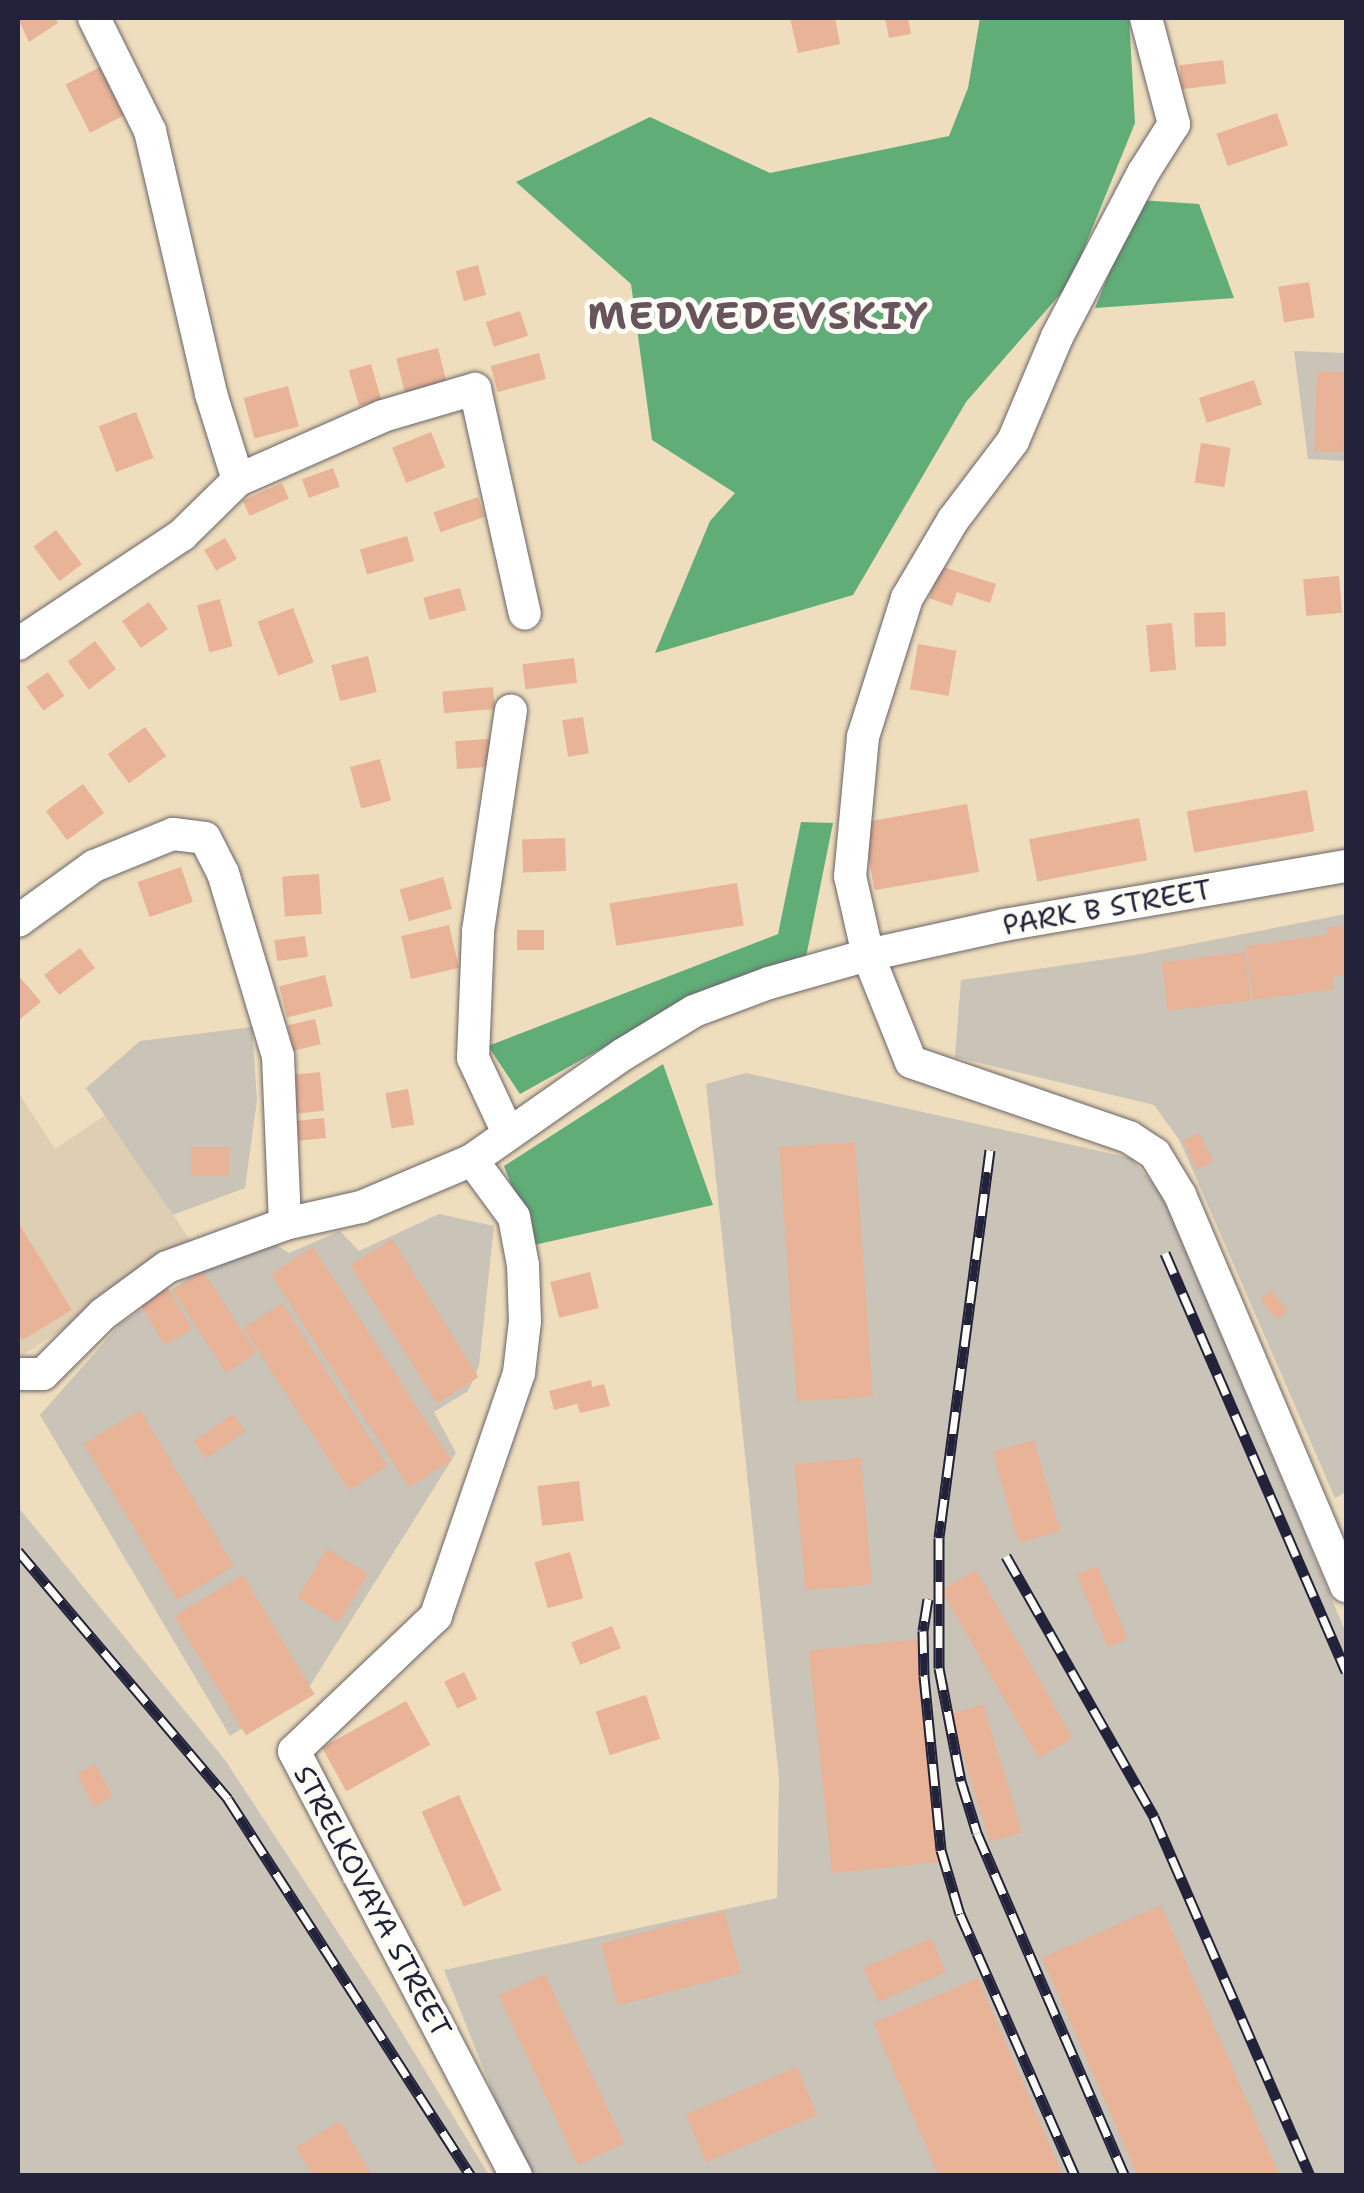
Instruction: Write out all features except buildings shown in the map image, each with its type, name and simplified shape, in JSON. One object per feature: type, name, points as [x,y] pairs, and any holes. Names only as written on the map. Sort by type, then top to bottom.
[{"type":"street","points":[[94,18],[150,131],[212,394],[238,480]]},
{"type":"street","points":[[1146,18],[1174,124],[1143,172],[1057,337],[1014,441],[953,520],[907,598],[863,737],[850,876],[868,955],[911,1062],[1129,1137],[1155,1154],[1180,1195],[1346,1586]]},
{"type":"street","points":[[18,644],[182,535],[238,480],[383,416],[476,389],[525,614]]},
{"type":"street","points":[[508,1133],[473,1058],[478,931],[511,710]]},
{"type":"street","points":[[18,921],[94,866],[173,834],[205,838],[223,873],[278,1056],[284,1224]]},
{"type":"street","name":"PARK B STREET","points":[[868,955],[1004,925],[1346,866]]},
{"type":"street","points":[[18,1374],[43,1374],[103,1314],[167,1268],[284,1224],[360,1207],[472,1160],[694,1011],[868,955]]},
{"type":"street","name":"STRELKOVAYA STREET","points":[[472,1160],[514,1217],[524,1303],[519,1373],[436,1616],[294,1751],[516,2176]]},
{"type":"shaded area","points":[[1294,351],[1346,353],[1346,461],[1308,459]]},
{"type":"shaded area","points":[[1346,914],[1346,1492],[1335,1498],[1180,1141],[1154,1105],[955,1057],[961,980],[1135,955]]},
{"type":"shaded area","points":[[252,1027],[257,1100],[245,1188],[173,1215],[86,1088],[140,1041]]},
{"type":"shaded area","points":[[746,1073],[1131,1158],[1163,1196],[1346,1633],[1346,2175],[526,2175],[444,1970],[777,1898],[779,1778],[706,1084]]},
{"type":"shaded area","points":[[18,1092],[55,1149],[107,1114],[193,1245],[18,1358]]},
{"type":"shaded area","points":[[439,1214],[494,1226],[479,1366],[468,1391],[434,1412],[456,1453],[308,1689],[230,1736],[40,1415],[120,1324],[193,1275],[270,1241],[289,1253],[340,1231],[359,1251]]},
{"type":"shaded area","points":[[18,1507],[225,1760],[379,1995],[489,2175],[18,2175]]},
{"type":"green space","points":[[980,18],[1129,18],[1135,123],[1070,283],[966,402],[853,595],[655,653],[710,521],[735,493],[652,440],[631,284],[516,182],[650,117],[770,173],[949,136],[968,88]]},
{"type":"green space","points":[[1139,200],[1199,204],[1234,298],[1095,308]]},
{"type":"green space","points":[[801,822],[833,823],[806,957],[671,1010],[520,1094],[488,1046],[778,934]]},
{"type":"green space","points":[[663,1064],[713,1205],[534,1245],[504,1166]]},
{"type":"railway","points":[[990,1150],[939,1538],[939,1668],[961,1781],[977,1833],[1125,2176]]},
{"type":"railway","points":[[1165,1253],[1346,1672]]},
{"type":"railway","points":[[18,1551],[228,1799],[471,2176]]},
{"type":"railway","points":[[1006,1556],[1154,1817],[1310,2176]]},
{"type":"railway","points":[[928,1599],[923,1631],[924,1676],[941,1850],[960,1914],[1075,2176]]},
{"type":"district","name":"MEDVEDEVSKIY","points":[[759,316]]}]
